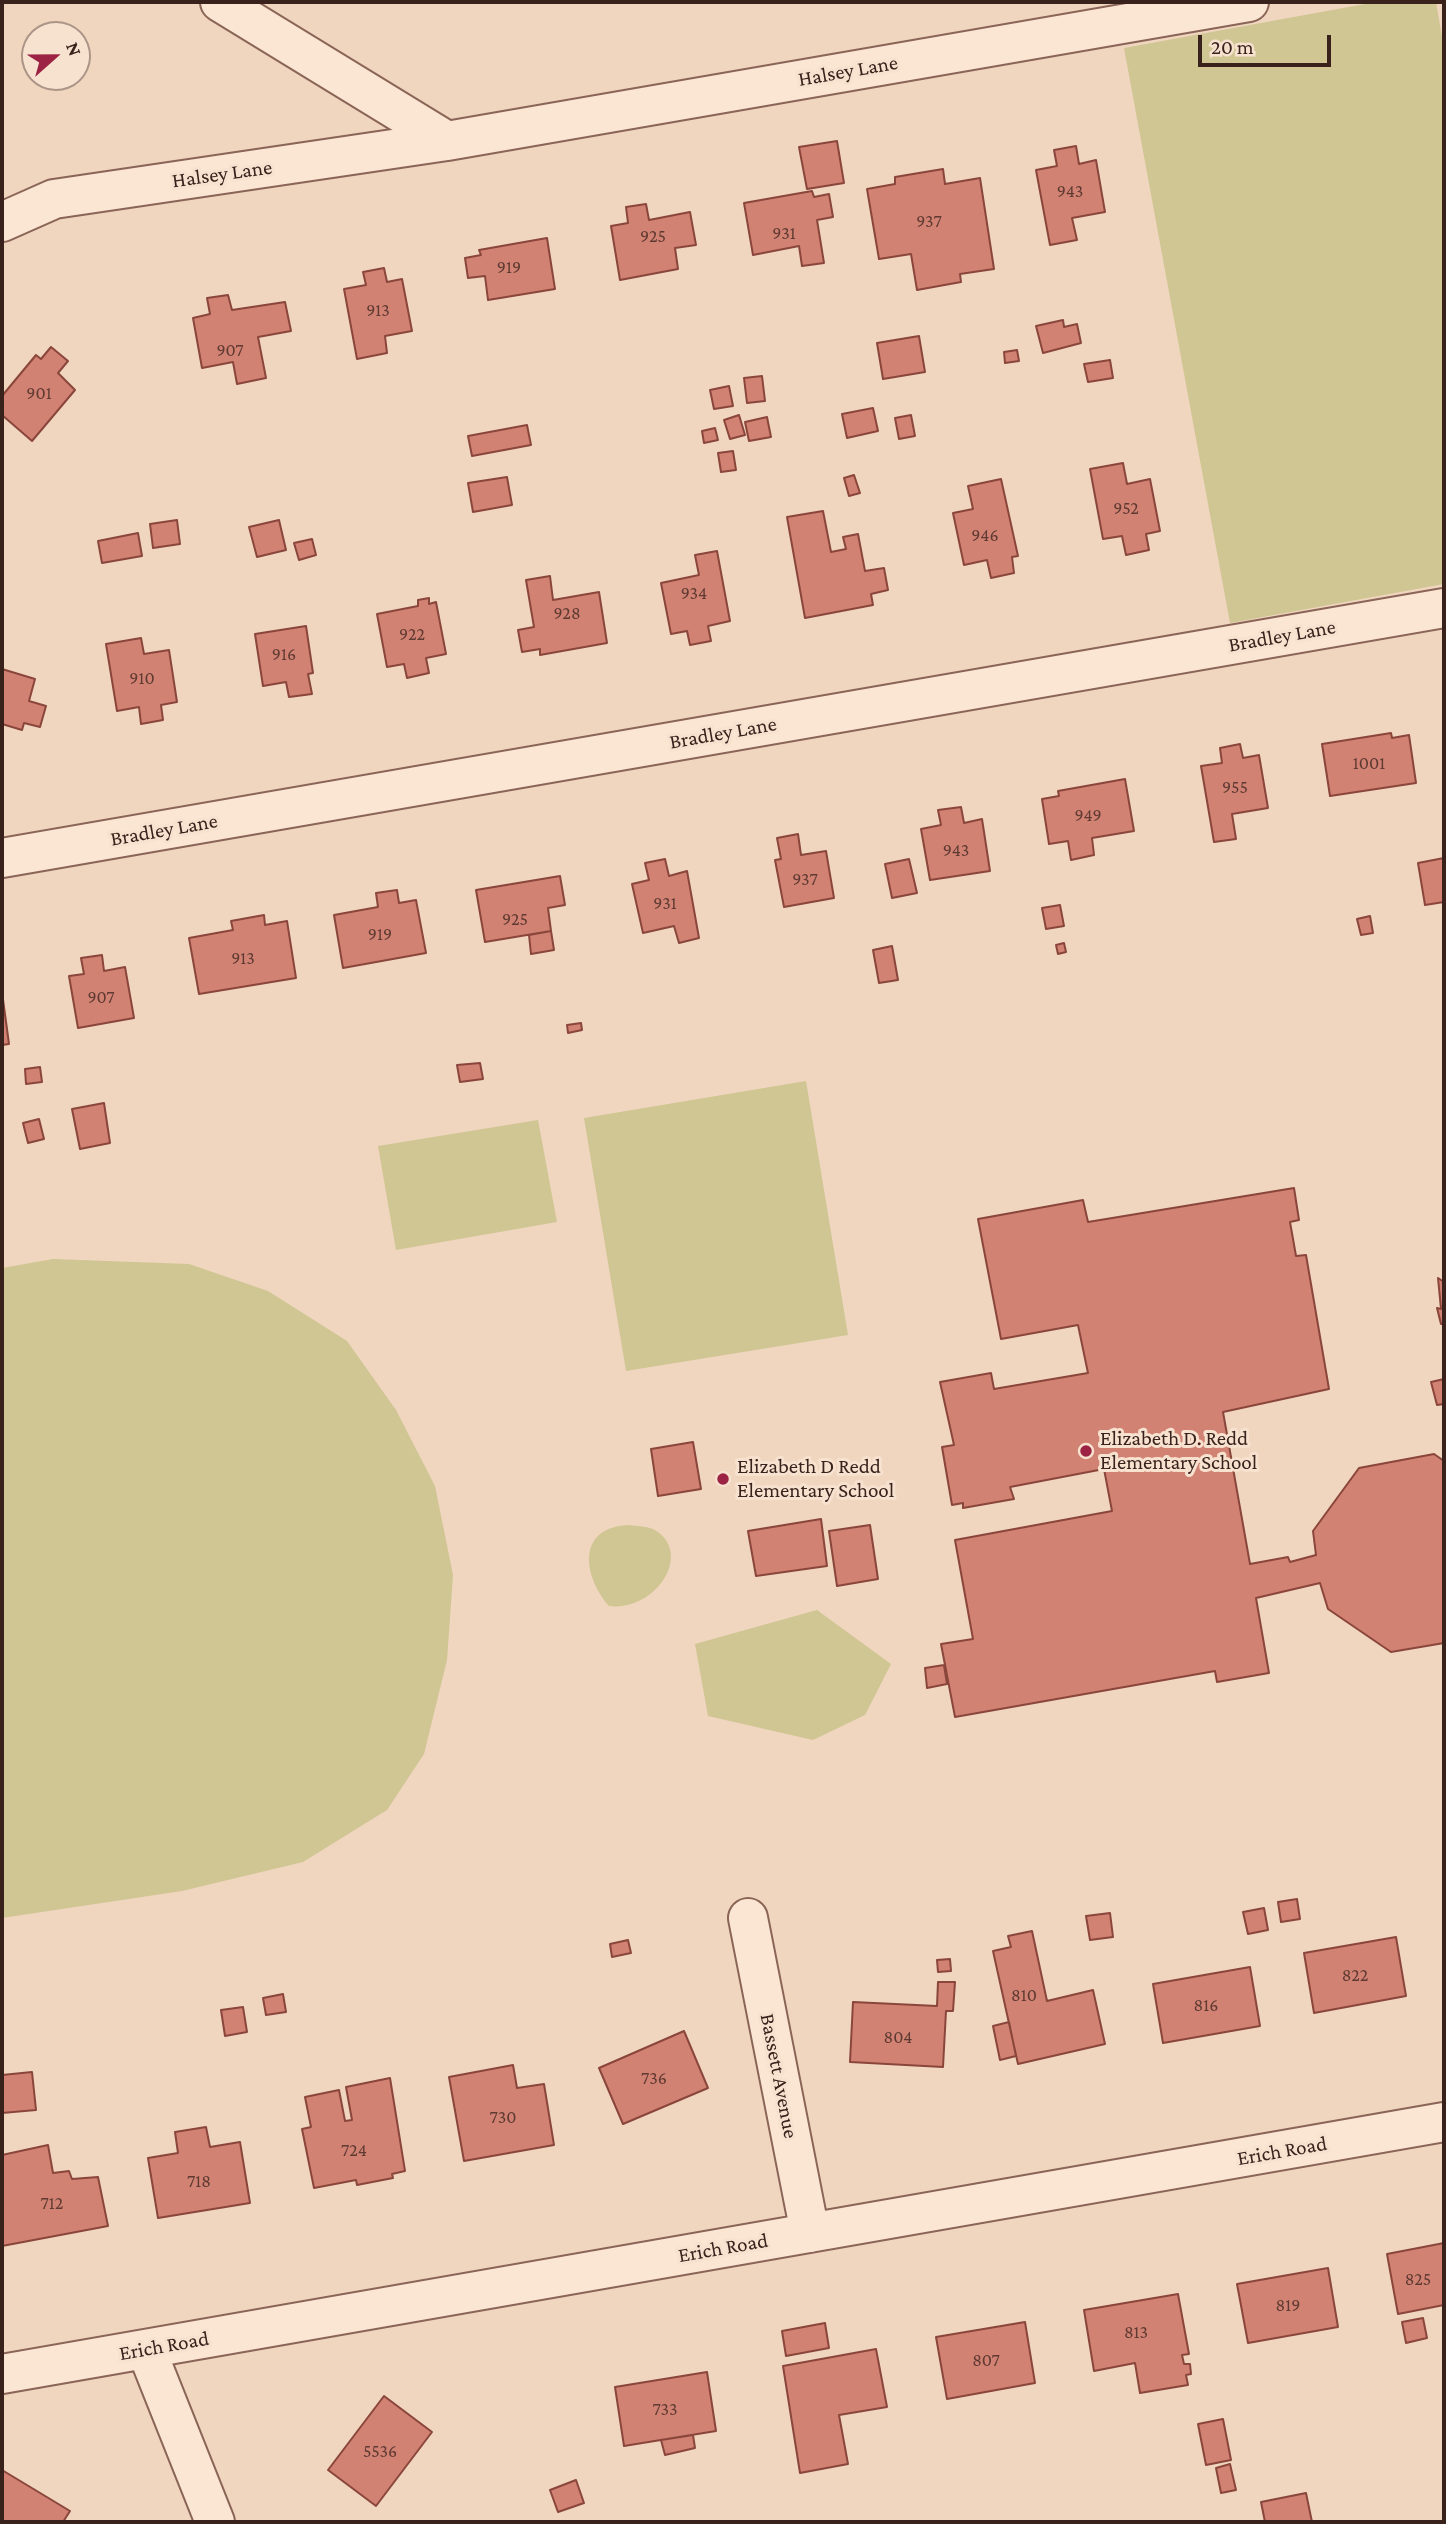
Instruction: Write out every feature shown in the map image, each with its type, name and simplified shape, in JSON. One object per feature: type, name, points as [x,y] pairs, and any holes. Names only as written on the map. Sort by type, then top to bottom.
[{"type":"street","points":[[220,2],[447,141]]},
{"type":"street","name":"Halsey Lane","points":[[2,222],[54,199],[447,141],[1249,2]]},
{"type":"street","name":"Bradley Lane","points":[[2,858],[1444,608]]},
{"type":"street","name":"Bassett Avenue","points":[[748,1918],[810,2233]]},
{"type":"street","name":"Erich Road","points":[[2,2374],[1444,2122]]},
{"type":"street","points":[[146,2349],[215,2522]]},
{"type":"shaded area","points":[[1376,2],[1436,2],[1444,48],[1444,584],[1230,623],[1124,48]]},
{"type":"shaded area","points":[[806,1081],[848,1335],[626,1371],[584,1118]]},
{"type":"shaded area","points":[[538,1120],[557,1222],[396,1250],[378,1146]]},
{"type":"shaded area","points":[[53,1259],[189,1264],[268,1291],[347,1341],[396,1410],[435,1486],[453,1575],[447,1660],[424,1754],[387,1810],[303,1862],[182,1891],[2,1918],[2,1268]]},
{"type":"shaded area","points":[[628,1525],[655,1530],[666,1540],[671,1553],[670,1566],[654,1591],[641,1600],[626,1605],[609,1606],[594,1581],[589,1555],[592,1544],[599,1535],[611,1528]]},
{"type":"shaded area","points":[[817,1610],[891,1664],[865,1715],[813,1740],[708,1716],[695,1644]]},
{"type":"building","points":[[837,141],[844,183],[807,189],[799,147]]},
{"type":"building","points":[[1076,146],[1079,164],[1096,160],[1105,212],[1072,218],[1077,240],[1050,245],[1036,170],[1057,166],[1054,150]]},
{"type":"building","points":[[943,169],[945,184],[980,178],[994,269],[960,274],[961,282],[917,290],[911,254],[879,259],[867,189],[895,184],[895,177]]},
{"type":"building","points":[[812,191],[814,197],[829,194],[833,217],[817,220],[824,263],[802,266],[799,246],[753,255],[744,203]]},
{"type":"building","points":[[646,204],[649,220],[690,212],[696,245],[675,248],[678,269],[620,280],[611,226],[628,223],[626,207]]},
{"type":"building","points":[[547,238],[555,289],[488,300],[485,276],[468,278],[465,258],[481,255],[479,250]]},
{"type":"building","points":[[384,268],[387,282],[402,279],[412,331],[385,336],[387,353],[357,359],[344,289],[366,285],[363,272]]},
{"type":"building","points":[[228,295],[232,310],[285,302],[291,331],[258,337],[266,378],[237,384],[233,362],[202,368],[193,318],[210,314],[207,298]]},
{"type":"building","points":[[1063,320],[1064,327],[1077,324],[1081,343],[1043,353],[1036,326]]},
{"type":"building","points":[[919,336],[925,372],[883,379],[877,343]]},
{"type":"building","points":[[51,347],[68,361],[58,373],[75,390],[32,441],[2,415],[2,396],[36,355],[41,359]]},
{"type":"building","points":[[1017,350],[1019,361],[1005,363],[1004,352]]},
{"type":"building","points":[[1110,360],[1113,378],[1088,382],[1084,364]]},
{"type":"building","points":[[762,376],[765,401],[747,403],[744,378]]},
{"type":"building","points":[[729,386],[733,406],[714,409],[710,390]]},
{"type":"building","points":[[873,408],[878,431],[847,438],[842,414]]},
{"type":"building","points":[[739,415],[745,435],[730,439],[724,420]]},
{"type":"building","points":[[911,415],[915,436],[899,439],[895,418]]},
{"type":"building","points":[[767,417],[771,437],[749,441],[745,422]]},
{"type":"building","points":[[527,425],[531,445],[472,456],[468,436]]},
{"type":"building","points":[[715,428],[718,440],[704,443],[702,431]]},
{"type":"building","points":[[733,451],[736,470],[721,472],[718,453]]},
{"type":"building","points":[[1123,463],[1127,484],[1150,479],[1160,531],[1146,534],[1149,550],[1126,555],[1122,536],[1103,539],[1090,469]]},
{"type":"building","points":[[854,475],[860,493],[849,496],[844,478]]},
{"type":"building","points":[[507,477],[512,505],[473,512],[468,483]]},
{"type":"building","points":[[1001,479],[1018,556],[1012,557],[1014,573],[991,578],[987,560],[964,565],[953,513],[973,509],[968,486]]},
{"type":"building","points":[[823,511],[831,552],[846,549],[843,537],[858,534],[865,571],[884,568],[888,590],[871,594],[873,605],[805,618],[787,517]]},
{"type":"building","points":[[177,520],[180,544],[153,548],[150,524]]},
{"type":"building","points":[[279,520],[286,550],[257,557],[249,527]]},
{"type":"building","points":[[138,533],[142,556],[102,563],[98,541]]},
{"type":"building","points":[[312,539],[316,555],[299,560],[294,543]]},
{"type":"building","points":[[717,551],[730,621],[708,626],[711,641],[690,645],[687,631],[671,634],[661,583],[699,575],[695,555]]},
{"type":"building","points":[[550,576],[553,600],[599,592],[607,643],[540,655],[540,649],[522,652],[518,630],[534,627],[526,580]]},
{"type":"building","points":[[429,598],[429,604],[436,602],[446,654],[426,658],[429,673],[407,678],[404,664],[387,667],[377,614],[418,606],[418,600]]},
{"type":"building","points":[[306,626],[313,673],[308,674],[312,694],[289,697],[286,682],[263,686],[255,634]]},
{"type":"building","points":[[141,638],[144,654],[169,650],[177,702],[161,705],[163,720],[141,724],[139,707],[117,711],[106,644]]},
{"type":"building","points":[[2,669],[35,679],[29,701],[46,706],[40,727],[24,723],[22,730],[2,724]]},
{"type":"building","points":[[1391,733],[1392,738],[1409,735],[1416,783],[1330,796],[1322,744]]},
{"type":"building","points":[[1240,744],[1243,758],[1259,755],[1268,808],[1232,814],[1236,839],[1214,842],[1201,766],[1222,763],[1220,748]]},
{"type":"building","points":[[1125,779],[1134,831],[1092,838],[1094,855],[1071,860],[1068,841],[1049,844],[1042,799],[1059,796],[1058,791]]},
{"type":"building","points":[[961,807],[964,823],[982,819],[990,871],[930,880],[921,829],[941,825],[938,810]]},
{"type":"building","points":[[798,834],[801,855],[826,851],[834,898],[784,907],[775,860],[781,859],[777,838]]},
{"type":"building","points":[[1444,858],[1444,902],[1425,905],[1418,863]]},
{"type":"building","points":[[665,859],[669,876],[687,871],[699,938],[679,943],[674,926],[643,933],[632,884],[649,880],[645,863]]},
{"type":"building","points":[[909,859],[917,893],[892,898],[885,864]]},
{"type":"building","points":[[560,876],[565,905],[548,908],[551,931],[485,942],[476,890]]},
{"type":"building","points":[[397,890],[399,903],[416,900],[426,953],[343,968],[334,915],[378,907],[376,893]]},
{"type":"building","points":[[1060,905],[1064,926],[1046,929],[1042,908]]},
{"type":"building","points":[[264,915],[265,925],[287,921],[296,978],[199,994],[189,938],[233,930],[231,921]]},
{"type":"building","points":[[1370,916],[1373,933],[1361,935],[1357,919]]},
{"type":"building","points":[[551,931],[554,950],[531,954],[529,935]]},
{"type":"building","points":[[1064,943],[1066,952],[1058,954],[1056,945]]},
{"type":"building","points":[[892,946],[898,980],[879,983],[873,950]]},
{"type":"building","points":[[102,955],[104,971],[125,967],[134,1018],[78,1028],[69,976],[84,974],[81,958]]},
{"type":"building","points":[[2,992],[9,1044],[2,1045]]},
{"type":"building","points":[[581,1023],[582,1030],[568,1033],[567,1025]]},
{"type":"building","points":[[480,1063],[483,1079],[460,1082],[457,1065]]},
{"type":"building","points":[[40,1067],[42,1082],[26,1084],[25,1069]]},
{"type":"building","points":[[104,1103],[110,1143],[80,1149],[72,1109]]},
{"type":"building","points":[[39,1119],[44,1139],[28,1143],[23,1123]]},
{"type":"building","name":"Elizabeth D. Redd Elementary School","points":[[1294,1188],[1299,1220],[1290,1222],[1296,1256],[1306,1255],[1329,1389],[1223,1412],[1250,1564],[1288,1557],[1290,1562],[1316,1555],[1313,1531],[1359,1468],[1434,1454],[1444,1461],[1444,1643],[1391,1652],[1328,1609],[1320,1583],[1256,1598],[1269,1673],[1217,1682],[1215,1671],[955,1717],[941,1644],[973,1639],[955,1540],[1112,1511],[1104,1469],[1010,1487],[1014,1499],[963,1508],[963,1503],[952,1505],[942,1447],[954,1445],[940,1382],[991,1373],[994,1389],[1088,1373],[1078,1325],[1001,1339],[978,1219],[1083,1200],[1088,1222]]},
{"type":"building","points":[[1438,1278],[1444,1282],[1444,1324],[1441,1324],[1437,1308],[1441,1309]]},
{"type":"building","points":[[1444,1379],[1444,1404],[1437,1405],[1431,1382]]},
{"type":"building","points":[[693,1442],[701,1489],[658,1496],[651,1449]]},
{"type":"building","points":[[821,1519],[827,1566],[756,1576],[748,1531]]},
{"type":"building","points":[[870,1525],[878,1579],[837,1586],[829,1531]]},
{"type":"building","points":[[944,1665],[947,1684],[927,1688],[925,1668]]},
{"type":"building","points":[[1297,1899],[1300,1919],[1281,1922],[1278,1902]]},
{"type":"building","points":[[1264,1908],[1268,1930],[1248,1934],[1243,1912]]},
{"type":"building","points":[[1110,1913],[1113,1937],[1090,1940],[1086,1916]]},
{"type":"building","points":[[1032,1931],[1047,2001],[1093,1990],[1105,2044],[1018,2064],[993,1951],[1011,1947],[1008,1936]]},
{"type":"building","points":[[1396,1937],[1406,1996],[1314,2013],[1304,1953]]},
{"type":"building","points":[[628,1940],[631,1953],[612,1957],[610,1944]]},
{"type":"building","points":[[950,1959],[951,1971],[938,1972],[937,1960]]},
{"type":"building","points":[[1250,1967],[1260,2026],[1163,2043],[1153,1984]]},
{"type":"building","points":[[938,1982],[955,1982],[953,2011],[946,2011],[943,2067],[850,2062],[853,2002],[937,2006]]},
{"type":"building","points":[[283,1994],[286,2012],[266,2015],[263,1998]]},
{"type":"building","points":[[243,2007],[247,2032],[225,2036],[221,2010]]},
{"type":"building","points":[[1009,2022],[1016,2056],[1000,2060],[993,2026]]},
{"type":"building","points":[[684,2031],[708,2088],[623,2124],[599,2068]]},
{"type":"building","points":[[513,2065],[517,2088],[544,2084],[554,2145],[464,2161],[449,2077]]},
{"type":"building","points":[[32,2072],[36,2110],[2,2113],[2,2075]]},
{"type":"building","points":[[390,2078],[405,2171],[392,2174],[393,2178],[357,2185],[356,2180],[314,2188],[302,2129],[311,2127],[305,2097],[339,2090],[345,2121],[352,2120],[346,2087]]},
{"type":"building","points":[[206,2127],[210,2147],[240,2142],[250,2203],[158,2218],[148,2158],[178,2153],[175,2132]]},
{"type":"building","points":[[48,2145],[53,2173],[69,2171],[72,2179],[98,2177],[108,2226],[2,2246],[2,2155]]},
{"type":"building","points":[[1444,2243],[1444,2305],[1398,2314],[1387,2254]]},
{"type":"building","points":[[1328,2268],[1338,2327],[1248,2343],[1237,2284]]},
{"type":"building","points":[[1178,2294],[1189,2354],[1182,2355],[1184,2364],[1190,2364],[1191,2374],[1186,2375],[1188,2385],[1140,2393],[1135,2363],[1094,2371],[1084,2310]]},
{"type":"building","points":[[1423,2318],[1427,2338],[1406,2343],[1402,2322]]},
{"type":"building","points":[[1025,2322],[1035,2383],[947,2399],[936,2337]]},
{"type":"building","points":[[825,2323],[829,2348],[786,2356],[782,2331]]},
{"type":"building","points":[[876,2349],[887,2407],[839,2415],[848,2464],[800,2473],[783,2366]]},
{"type":"building","points":[[707,2372],[716,2431],[624,2446],[615,2387]]},
{"type":"building","points":[[384,2396],[432,2432],[376,2506],[328,2470]]},
{"type":"building","points":[[1223,2419],[1231,2460],[1206,2465],[1198,2424]]},
{"type":"building","points":[[693,2435],[695,2448],[665,2455],[661,2440]]},
{"type":"building","points":[[1230,2464],[1236,2490],[1221,2493],[1216,2468]]},
{"type":"building","points":[[2,2470],[70,2511],[63,2522],[2,2522]]},
{"type":"building","points":[[576,2480],[584,2503],[558,2512],[550,2490]]},
{"type":"building","points":[[1306,2493],[1312,2522],[1265,2522],[1261,2502]]},
{"type":"place","name":"Elizabeth D. Redd Elementary School","points":[[1086,1451]]},
{"type":"place","name":"Elizabeth D Redd Elementary School","points":[[723,1479]]}]
